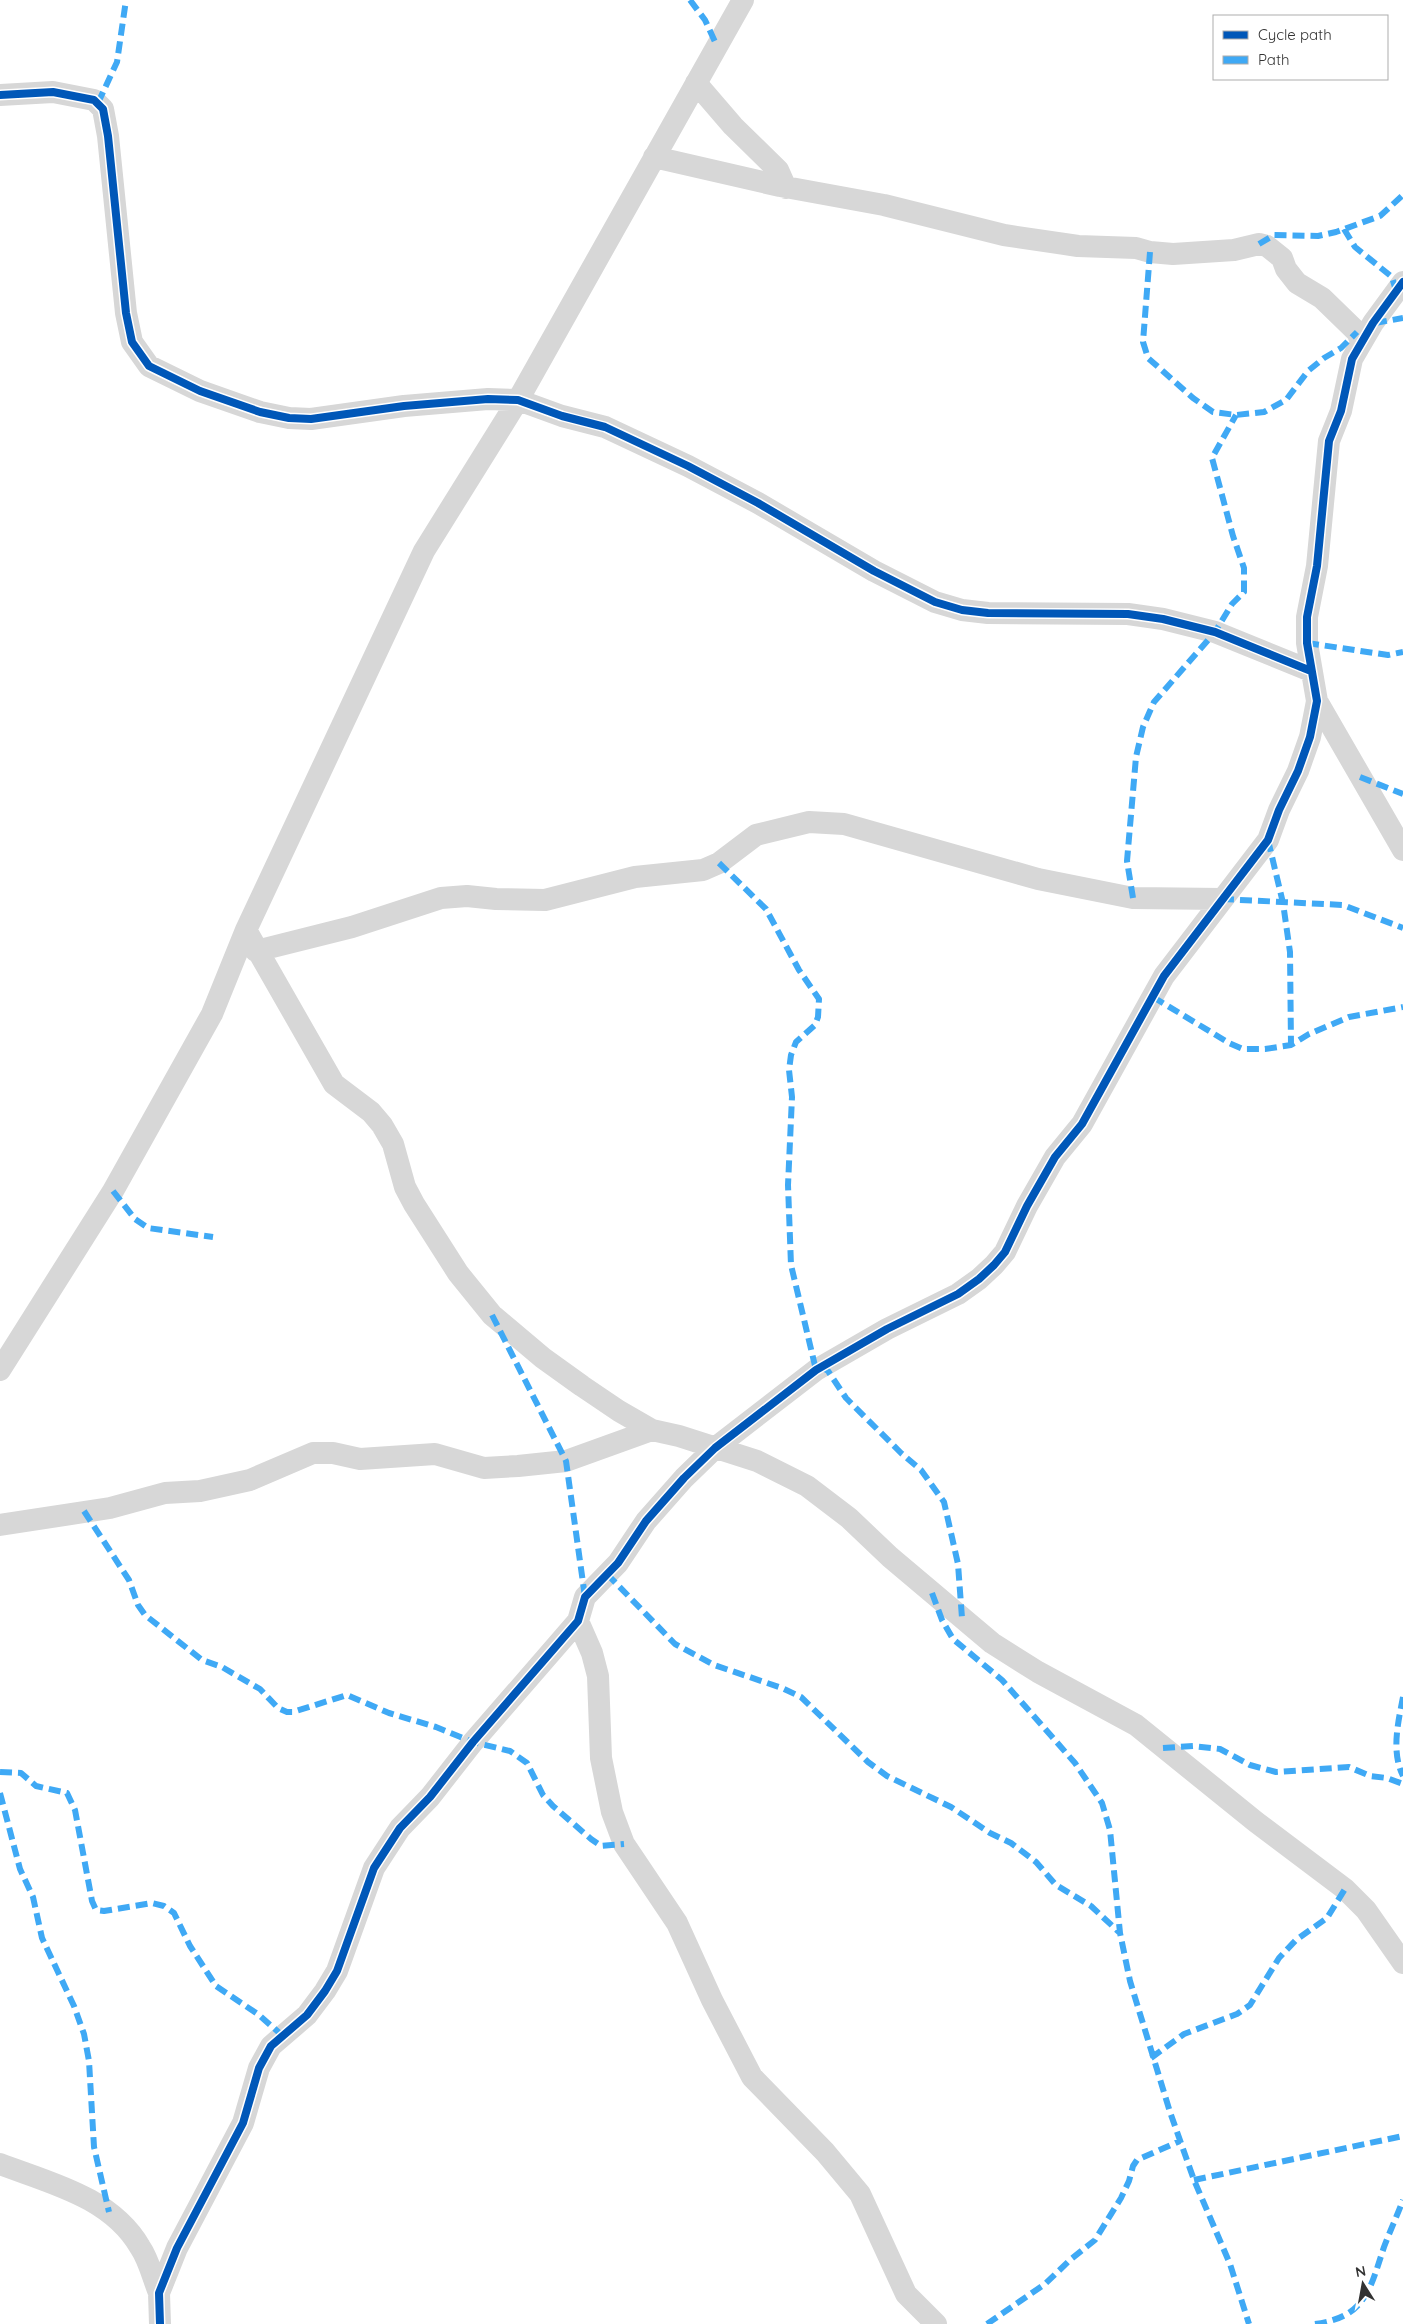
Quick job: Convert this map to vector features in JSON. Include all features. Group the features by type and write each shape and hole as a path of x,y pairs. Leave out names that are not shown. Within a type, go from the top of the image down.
{"street":[{"path":"0,1370 113,1191 212,1014 246,930 424,551 518,400 743,0"},
{"path":"696,83 733,126 778,170 786,188"},
{"path":"0,96 53,92 94,100 103,109 108,136 129,331 139,353 149,366 200,391 260,412 290,418 311,419 404,406 488,399 518,400 562,416 605,427 688,466 758,503 874,571 935,602 962,610 988,613 1118,614 1162,619 1216,632 1311,671"},
{"path":"654,157 786,188 884,205 1004,235 1078,246 1136,248 1150,252 1174,254 1234,250 1259,244 1267,246 1282,258 1286,269 1297,283 1322,298 1357,332 1361,341"},
{"path":"1403,282 1361,341 1352,359 1341,411 1329,441 1317,566 1307,617 1307,643 1317,701 1403,850"},
{"path":"159,2293 177,2248 243,2123 259,2068 265,2056 271,2046 307,2015 325,1991 349,1943 374,1868 400,1828 430,1797 472,1742 578,1621 585,1597 618,1563 652,1514 684,1478 715,1448 816,1370 887,1329 958,1294 979,1280 994,1266 1005,1252 1027,1206 1052,1163 1072,1138 1102,1090 1164,976 1268,840 1278,810 1298,771 1310,738 1317,701"},
{"path":"256,951 352,927 441,898 467,896 496,899 545,900 635,877 703,870 718,863 734,849 756,835 809,822 844,824 1038,878 1133,898 1222,899"},
{"path":"246,930 256,951 334,1084 372,1112 382,1125 393,1144 408,1194 458,1273 492,1314 543,1358 619,1411 652,1430 679,1436 757,1461 807,1486 849,1518 890,1557 992,1643 1038,1672 1136,1725 1256,1822 1345,1889 1366,1910 1403,1963"},
{"path":"0,1525 110,1508 165,1493 200,1491 250,1480 313,1453 333,1453 360,1459 435,1454 484,1468 518,1466 566,1461 652,1430"},
{"path":"578,1621 592,1653 598,1676 601,1758 612,1812 624,1844 677,1923 712,2000 752,2077 825,2152 860,2194 906,2294 936,2324"},
{"path":"0,2164 95,2201 125,2226 141,2248 159,2293 160,2324"}],"marked path":[{"path":"98,103 117,62 126,0"},
{"path":"690,0 705,20 717,46"},
{"path":"1259,244 1274,235 1318,236 1336,232 1380,216 1403,195"},
{"path":"1344,229 1355,247 1392,277 1396,291"},
{"path":"1150,252 1143,342 1148,358 1193,398 1213,412 1236,415 1264,412 1286,400 1308,371 1324,358 1341,348 1357,332"},
{"path":"1375,323 1403,318"},
{"path":"1133,898 1127,861 1136,757 1143,727 1154,702 1215,632 1232,604 1244,592 1244,568 1233,536 1212,458 1236,415"},
{"path":"1307,643 1388,655 1403,652"},
{"path":"1360,777 1403,794"},
{"path":"1268,840 1283,903 1290,952 1291,1045"},
{"path":"719,863 766,909 799,970 819,999 818,1017 815,1025 796,1042 791,1055 789,1070 792,1097 788,1185 791,1265 816,1370"},
{"path":"1222,899 1343,905 1403,928"},
{"path":"1153,997 1229,1043 1243,1049 1265,1049 1291,1045 1309,1034 1349,1017 1403,1007"},
{"path":"113,1191 135,1219 148,1228 213,1237"},
{"path":"492,1315 566,1461 585,1597"},
{"path":"821,1367 828,1371 846,1398 901,1453 921,1470 944,1502 958,1564 962,1618"},
{"path":"84,1511 129,1580 138,1605 145,1615 202,1660 222,1667 260,1689 278,1708 287,1712 293,1712 347,1695 389,1713 436,1727 473,1742 510,1751 527,1763 543,1795 553,1806 591,1839 601,1846 624,1844"},
{"path":"607,1574 675,1644 714,1665 782,1688 801,1697 868,1762 887,1776 951,1807 990,1833 1011,1843 1036,1862 1056,1885 1091,1906 1120,1933"},
{"path":"932,1593 942,1620 953,1639 1002,1680 1075,1763 1102,1803 1110,1830 1120,1933 1130,1981 1170,2112 1194,2180 1230,2264 1249,2324"},
{"path":"1403,1697 1396,1747 1399,1767 1403,1776"},
{"path":"1163,1748 1193,1746 1220,1749 1250,1765 1276,1772 1349,1767 1370,1776 1387,1778 1403,1784"},
{"path":"0,1772 21,1773 36,1786 67,1793 75,1810 92,1901 96,1910 104,1911 152,1903 164,1906 174,1913 190,1946 216,1986 259,2015 284,2037"},
{"path":"0,1793 20,1869 33,1897 42,1938 74,2006 84,2034 89,2061 94,2147 109,2212"},
{"path":"1151,2058 1184,2034 1237,2014 1250,2005 1279,1958 1296,1940 1327,1918 1345,1889"},
{"path":"1194,2180 1403,2136"},
{"path":"987,2324 1045,2284 1070,2260 1095,2240 1121,2198 1137,2160 1180,2141"},
{"path":"1315,2324 1345,2315 1356,2308 1363,2299 1374,2276 1403,2200"}],"cycle path":[{"path":"0,95 53,92 94,100 103,109 108,136 126,313 132,342 149,366 200,391 260,412 289,418 311,419 404,406 488,399 518,400 562,416 605,427 688,466 758,503 874,571 935,602 962,610 988,613 1128,614 1163,619 1215,632 1311,671"},
{"path":"160,2324 159,2293 177,2248 243,2123 259,2068 271,2046 307,2015 337,1971 374,1868 400,1828 430,1797 473,1742 578,1621 585,1597 618,1563 646,1521 684,1478 715,1448 816,1370 887,1329 958,1294 994,1265 1005,1252 1027,1206 1055,1157 1082,1124 1164,976 1268,840 1279,810 1298,771 1310,737 1317,701 1307,643 1307,617 1317,566 1329,441 1341,411 1352,359 1373,323 1403,282"}]}
